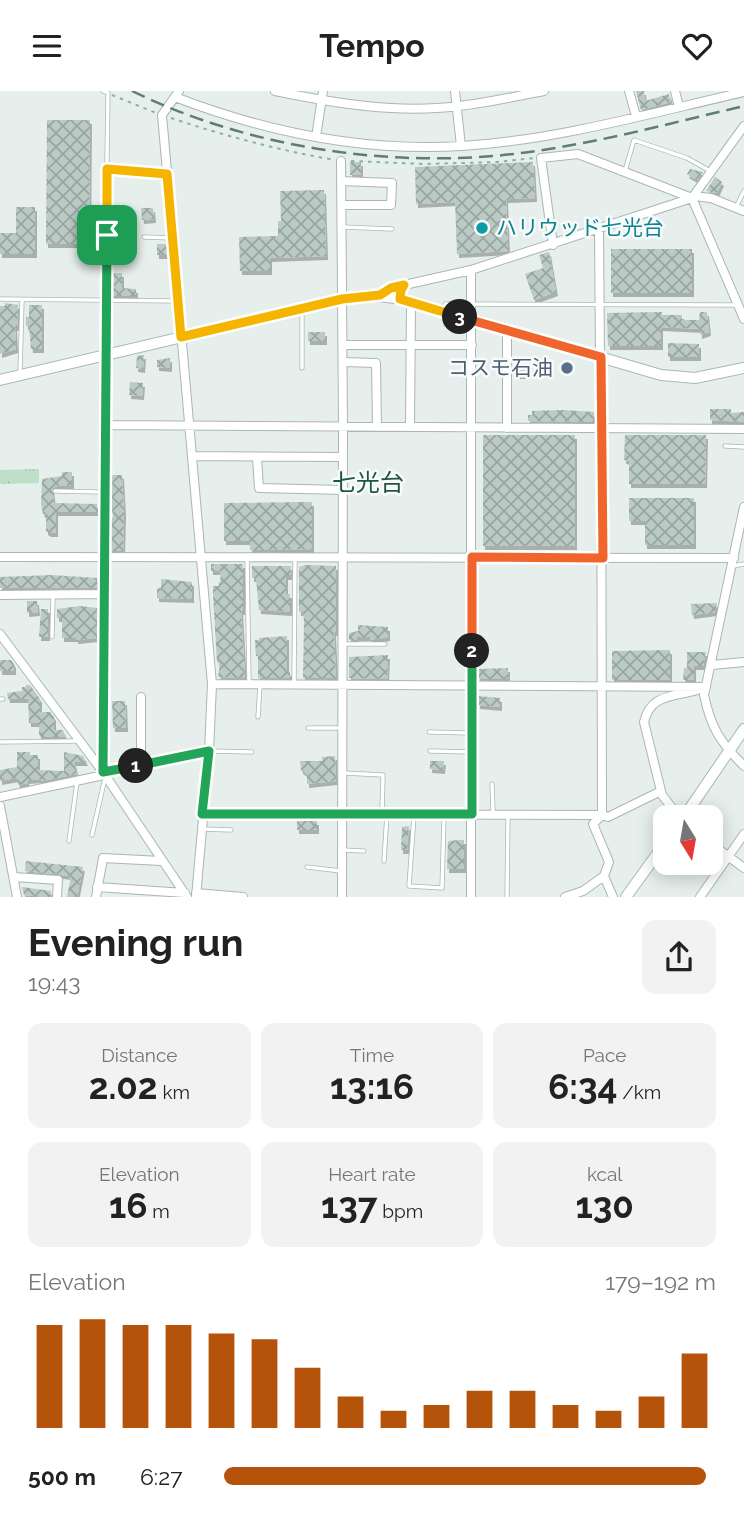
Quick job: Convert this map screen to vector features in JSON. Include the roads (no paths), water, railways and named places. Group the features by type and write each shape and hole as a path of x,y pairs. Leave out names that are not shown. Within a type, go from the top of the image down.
{"street":[{"path":"275,91 322,101 394,108 457,107 544,91"},
{"path":"316,137 323,91"},
{"path":"455,91 461,146"},
{"path":"629,91 636,116"},
{"path":"675,91 679,107"},
{"path":"243,897 196,895 212,684 163,115 177,94 243,121 316,137 387,145 461,146 546,136 744,92"},
{"path":"380,295 391,288 471,271 693,197 740,142 744,126"},
{"path":"553,245 541,158 578,154 693,197 711,198 740,209"},
{"path":"341,161 344,814 342,897"},
{"path":"341,181 392,183 391,205 342,205"},
{"path":"693,197 744,319"},
{"path":"565,897 583,891 604,877 609,862 593,824 602,815 603,428 599,230"},
{"path":"471,271 471,897"},
{"path":"404,285 401,290 405,300 410,344 410,427"},
{"path":"0,380 342,299 380,295 674,377 695,378 744,368"},
{"path":"507,331 508,428"},
{"path":"343,345 471,345"},
{"path":"104,355 104,774"},
{"path":"343,362 376,363 377,427"},
{"path":"104,425 744,429"},
{"path":"192,456 343,457"},
{"path":"257,458 258,488 343,490"},
{"path":"744,507 704,695 708,716 718,738 744,766"},
{"path":"0,557 472,557 733,562"},
{"path":"0,595 104,594"},
{"path":"0,633 104,774 186,895"},
{"path":"712,665 744,662"},
{"path":"212,684 706,687"},
{"path":"672,805 661,791 644,722 647,711 652,703 660,699 706,687"},
{"path":"141,697 141,765"},
{"path":"690,805 744,729"},
{"path":"0,797 209,751"},
{"path":"202,814 508,814 607,817 661,791"},
{"path":"0,806 17,897"},
{"path":"700,897 744,834"},
{"path":"723,853 744,868"},
{"path":"161,861 103,858 97,892 186,895"},
{"path":"0,862 10,859"},
{"path":"626,897 653,860"},
{"path":"14,877 58,880 57,897"},
{"path":"604,877 612,897"}],"lane":[{"path":"104,355 107,169 105,92"},
{"path":"625,171 634,140 687,158 713,172"},
{"path":"107,169 167,174"},
{"path":"740,209 744,191"},
{"path":"342,227 392,229"},
{"path":"144,237 172,238"},
{"path":"0,299 177,301"},
{"path":"20,375 22,300"},
{"path":"445,304 737,305"},
{"path":"302,309 302,368"},
{"path":"725,446 744,447"},
{"path":"55,491 104,492"},
{"path":"247,557 249,685"},
{"path":"295,557 295,685"},
{"path":"733,562 744,564"},
{"path":"52,637 53,594"},
{"path":"342,644 385,644"},
{"path":"258,717 260,685"},
{"path":"308,728 342,728"},
{"path":"429,733 472,733"},
{"path":"0,741 80,741"},
{"path":"209,751 252,752"},
{"path":"430,751 472,752"},
{"path":"343,773 383,775 384,861"},
{"path":"92,835 104,774"},
{"path":"69,841 78,780"},
{"path":"492,784 493,814"},
{"path":"414,814 409,886 442,888 444,814"},
{"path":"507,897 508,814"},
{"path":"201,828 231,830"},
{"path":"343,851 364,851"},
{"path":"307,867 343,871"}],"railway":[{"path":"132,91 227,128 278,141 330,151 434,158 485,157 562,147 744,106"}],"place":[{"name":"ハリウッド七光台","path":"482,228"},
{"name":"コスモ石油","path":"567,368"}],"district":[{"name":"七光台","path":"368,483"}]}
